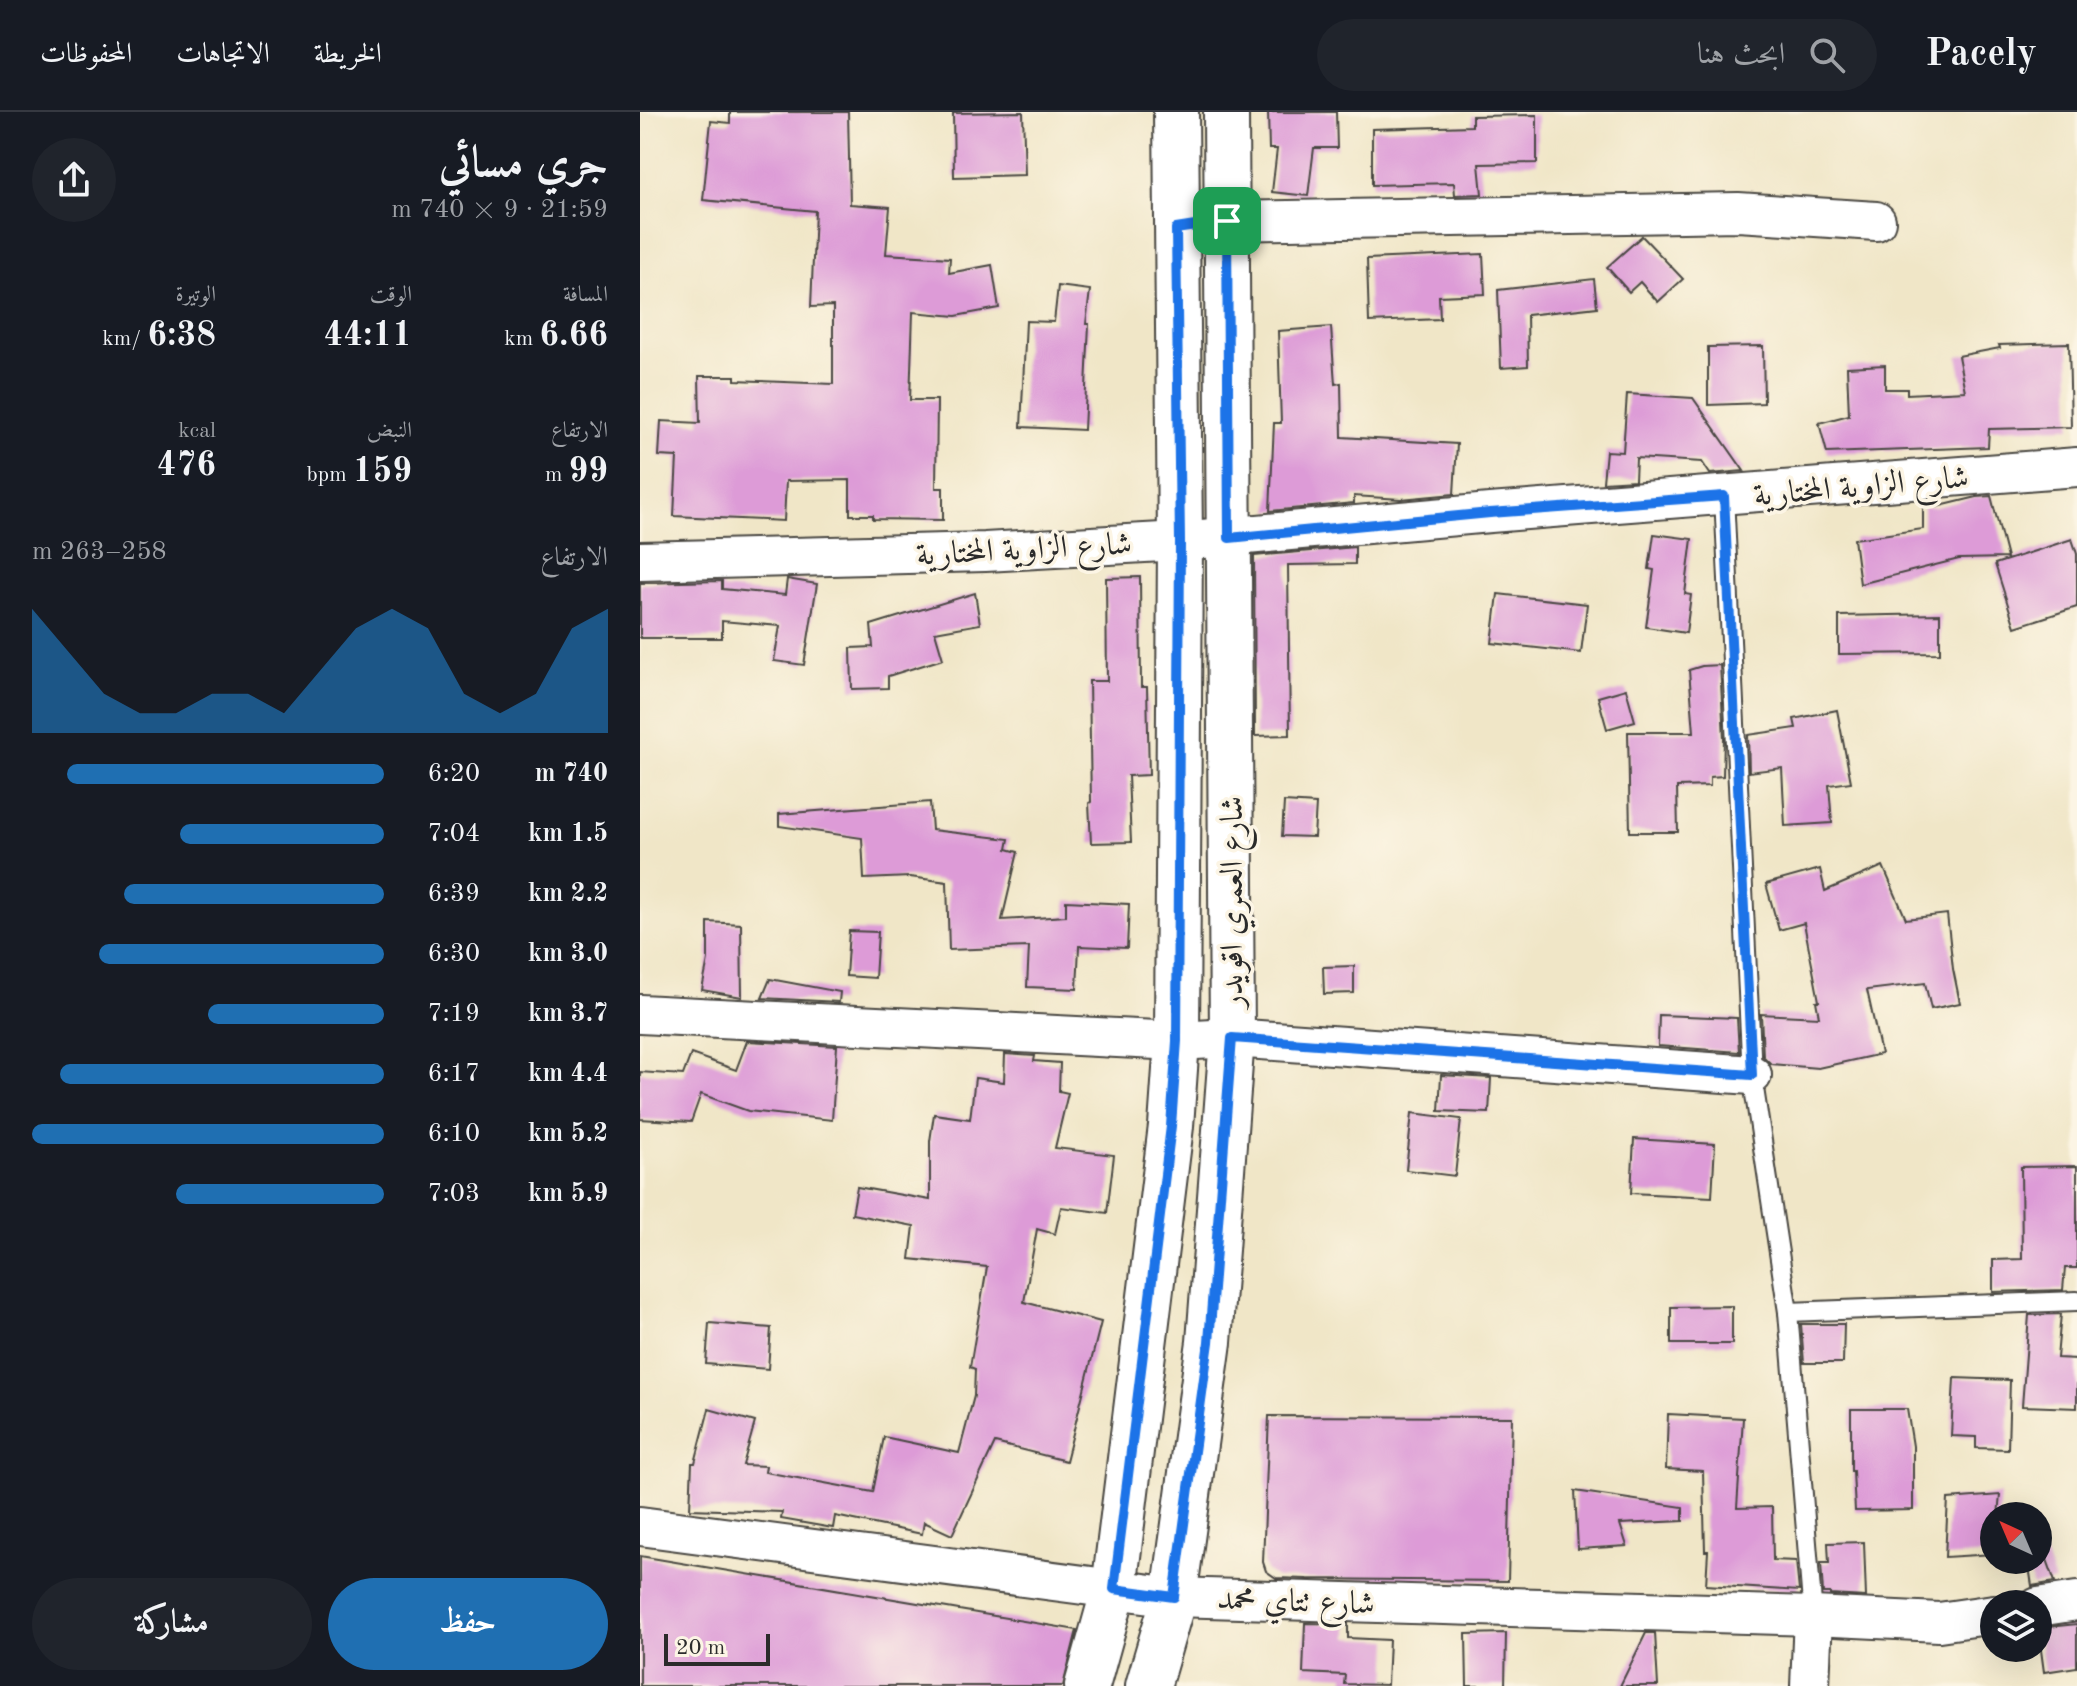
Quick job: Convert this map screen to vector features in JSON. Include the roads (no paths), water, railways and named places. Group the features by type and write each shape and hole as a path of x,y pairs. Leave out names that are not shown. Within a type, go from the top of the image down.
{"street":[{"name":"شارع العمري اقويدر","path":"1087,1686 1114,1589 1171,1126 1177,1041 1180,541 1176,112"},
{"name":"شارع العمري اقويدر","path":"1148,1686 1174,1597 1209,1342 1232,1038 1226,112"},
{"path":"1176,229 1227,221 1738,212 1876,221"},
{"name":"شارع الزاوية المختارية","path":"640,561 985,552 1229,538 1490,513 2077,467"},
{"path":"640,1014 1177,1041 1232,1038 1752,1075"},
{"name":"شارع تتاي محمد","path":"640,1526 1174,1597 1939,1622 1980,1616"},
{"path":"2052,1605 2077,1601"},
{"path":"1810,1686 1813,1616"}],"lane":[{"path":"1724,496 1752,1075 1788,1312 1813,1616"},
{"path":"1788,1312 2077,1301"}]}
